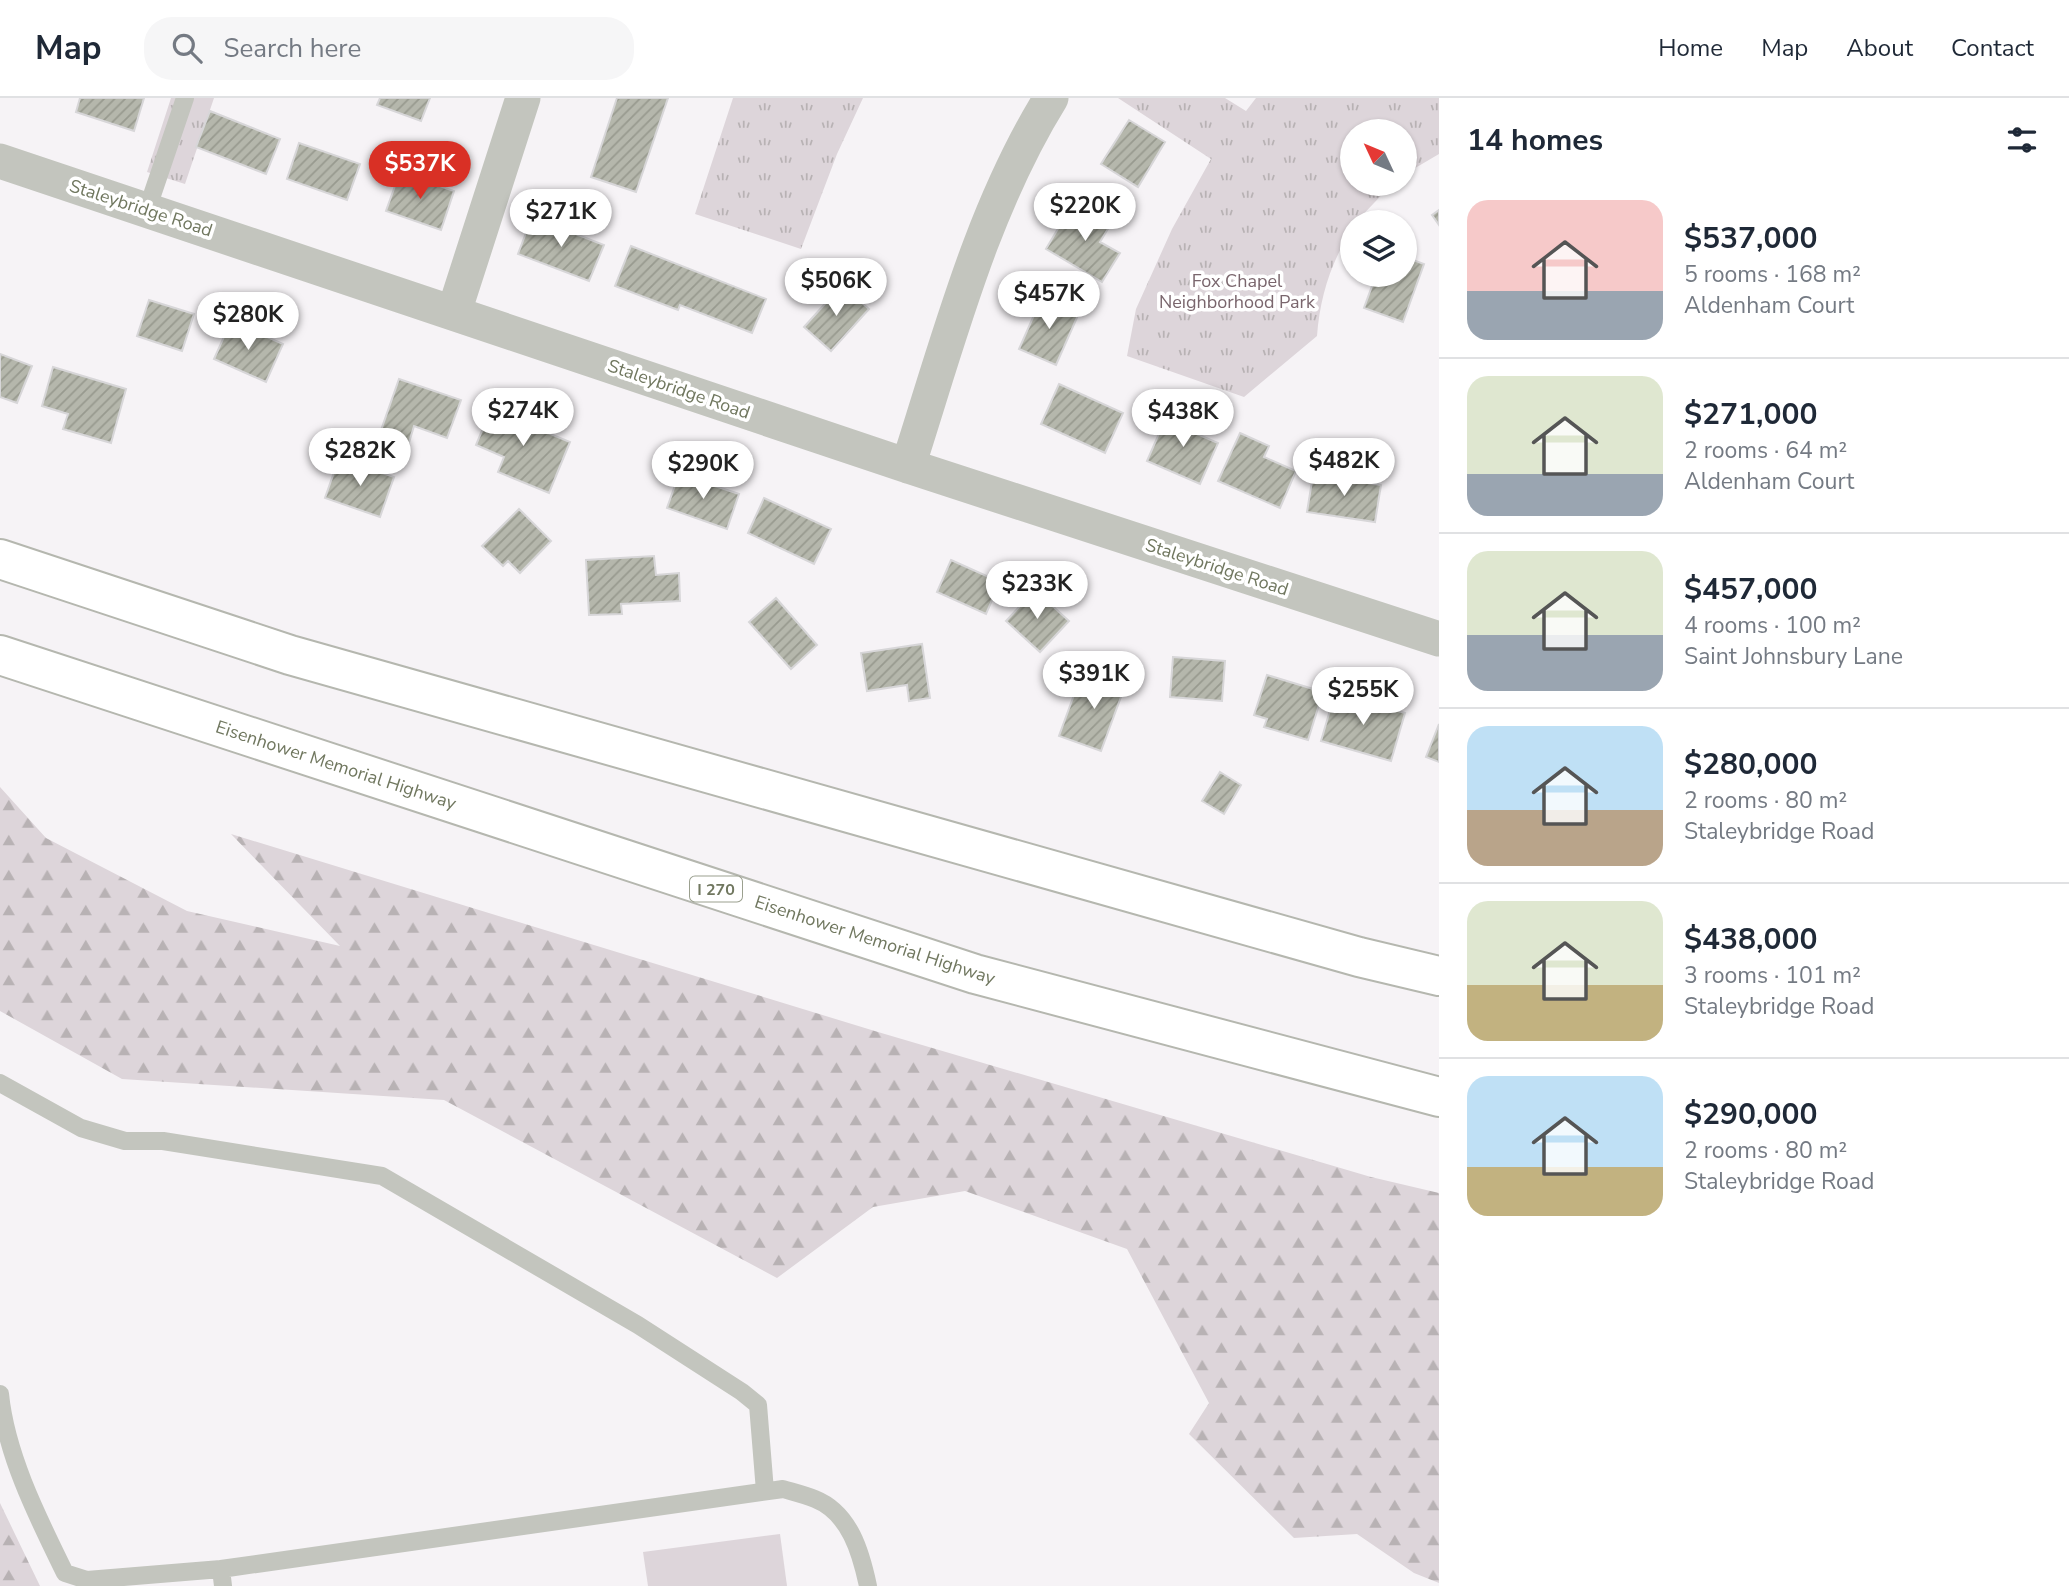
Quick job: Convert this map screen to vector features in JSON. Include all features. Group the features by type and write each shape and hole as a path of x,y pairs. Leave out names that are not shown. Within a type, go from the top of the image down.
{"highway":[{"path":"0,559 290,654 1346,953 1439,976"},
{"name":"Eisenhower Memorial Highway","path":"0,654 975,974 1439,1097"}],"street":[{"path":"454,312 523,98"},
{"path":"908,466 970,272 1028,136 1051,98"},
{"name":"Staleybridge Road","path":"0,161 908,466 1438,636"}],"lane":[{"path":"147,210 185,98"},
{"path":"0,1083 81,1128 125,1141 163,1141 383,1176 638,1325 758,1405 765,1492"},
{"path":"0,1394 2,1416 40,1523 65,1573 86,1580 222,1578 783,1489 817,1500 843,1519 862,1554 868,1586"}],"green space":[{"path":"171,98 214,98 185,184 147,172"},
{"path":"733,98 863,98 837,154 801,249 695,214"},
{"name":"Fox Chapel Neighborhood Park","path":"1118,98 1225,98 1246,111 1256,98 1439,98 1439,154 1418,166 1418,119 1340,119 1340,196 1381,196 1367,210 1340,210 1340,251 1328,280 1317,336 1244,397 1127,356 1136,309 1172,229 1211,159"},
{"path":"0,787 46,838 187,911 340,946 231,834 878,1032 1371,1177 1439,1193 1439,1583 1414,1573 1357,1534 1294,1538 1189,1434 1209,1403 1127,1249 965,1191 873,1207 777,1278 444,1100 122,1079 0,1011"},
{"path":"0,1503 40,1586 0,1586"},
{"path":"780,1534 787,1586 648,1586 643,1552"}],"building":[{"path":"80,98 144,98 134,131 76,112"},
{"path":"380,98 430,98 421,121 377,105"},
{"path":"617,98 668,98 636,192 591,177"},
{"path":"210,111 280,139 266,174 196,147"},
{"path":"1129,120 1165,142 1138,187 1101,164"},
{"path":"299,143 360,164 347,200 287,179"},
{"path":"400,172 454,191 441,230 386,211"},
{"path":"1078,202 1112,222 1100,242 1120,253 1102,282 1046,249"},
{"path":"1439,210 1439,225 1432,215"},
{"path":"532,217 604,245 589,281 518,254"},
{"path":"631,246 766,299 752,333 680,305 678,310 615,286"},
{"path":"1417,261 1424,264 1417,283"},
{"path":"842,285 869,309 831,351 804,327"},
{"path":"1372,287 1416,287 1403,322 1364,308"},
{"path":"1042,297 1079,313 1056,365 1019,349"},
{"path":"149,300 194,314 182,351 137,336"},
{"path":"231,321 283,344 266,382 214,359"},
{"path":"0,354 32,366 17,403 0,397"},
{"path":"53,367 126,389 111,443 63,429 68,414 42,406"},
{"path":"399,379 461,400 447,438 414,426 408,446 379,436"},
{"path":"1059,384 1123,413 1105,453 1041,424"},
{"path":"493,404 545,426 543,431 570,442 549,493 498,472 504,457 476,445"},
{"path":"1178,409 1197,417 1190,431 1218,443 1200,484 1147,461 1164,422 1171,425"},
{"path":"1240,433 1269,446 1264,457 1296,471 1280,508 1218,481"},
{"path":"339,458 394,477 380,517 325,498"},
{"path":"679,474 739,494 727,529 667,508"},
{"path":"1313,475 1381,485 1375,522 1307,512"},
{"path":"764,498 831,529 814,564 748,533"},
{"path":"519,509 551,541 520,573 508,561 503,566 482,546"},
{"path":"654,556 656,575 679,573 680,601 621,604 622,614 589,615 586,560"},
{"path":"951,560 1000,582 986,614 937,592"},
{"path":"1035,590 1069,621 1040,652 1006,621"},
{"path":"776,598 817,645 791,669 749,622"},
{"path":"922,644 930,698 909,701 907,685 867,691 861,653"},
{"path":"1173,657 1225,661 1222,701 1170,697"},
{"path":"1109,668 1129,675 1101,751 1059,736 1078,684 1100,692"},
{"path":"1267,675 1323,692 1308,740 1264,727 1267,719 1254,715"},
{"path":"1335,693 1405,713 1391,761 1321,741"},
{"path":"1439,724 1439,762 1426,757"},
{"path":"1220,772 1241,785 1224,814 1202,801"}]}
